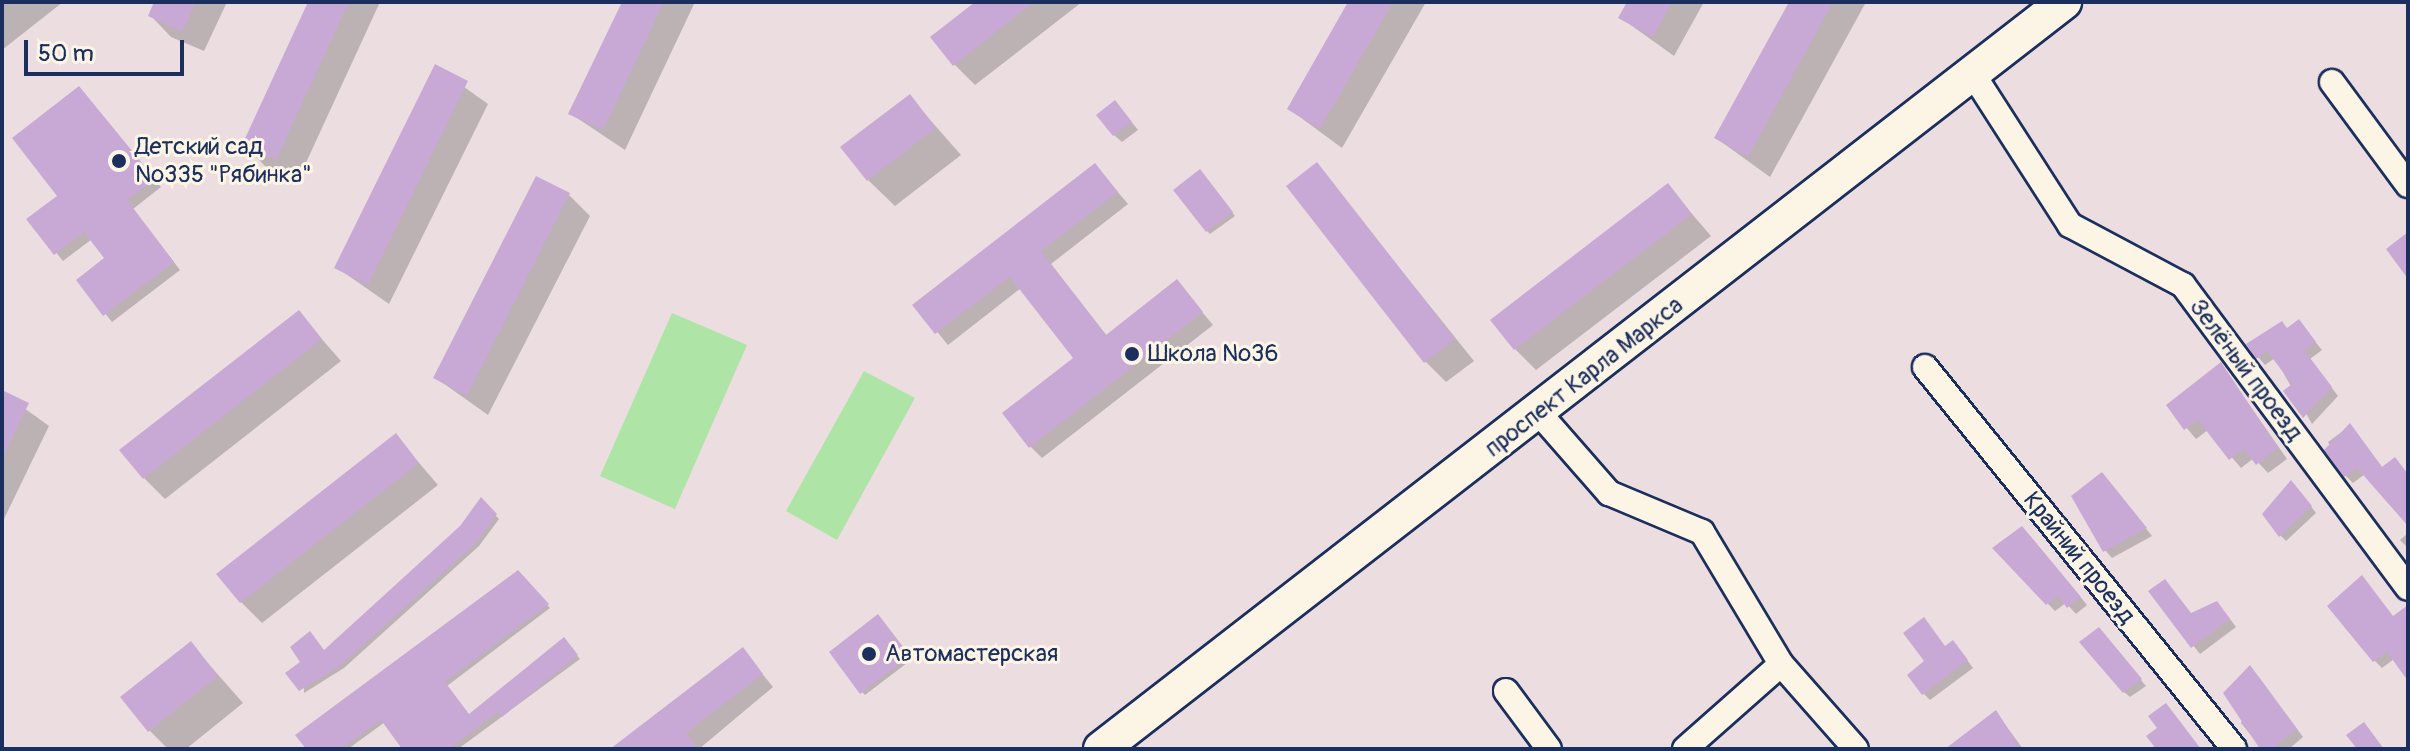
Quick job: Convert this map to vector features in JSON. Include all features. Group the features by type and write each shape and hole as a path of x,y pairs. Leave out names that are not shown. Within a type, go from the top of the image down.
{"street":[{"name":"проспект Карла Маркса","path":"1101,749 1538,412 1971,71 2064,2"},
{"name":"Зелёный проезд","path":"1971,71 2070,225 2183,285 2408,588"},
{"path":"2332,82 2408,185"},
{"name":"Крайний проезд","path":"1925,367 2234,749"},
{"path":"1538,412 1609,493 1702,532 1781,664 1856,749"},
{"path":"1685,749 1781,664"},
{"path":"1506,691 1549,749"}],"green space":[{"path":"672,313 747,345 675,509 600,476"},
{"path":"864,371 915,398 837,540 786,511"}],"building":[{"path":"154,2 196,2 182,32 148,16"},
{"path":"308,2 349,2 276,160 242,145"},
{"path":"622,2 664,2 603,130 568,114"},
{"path":"975,2 1034,2 953,66 930,37"},
{"path":"1348,2 1393,2 1320,129 1287,109"},
{"path":"1627,2 1672,2 1653,37 1618,18"},
{"path":"1789,2 1833,2 1748,157 1714,138"},
{"path":"435,64 468,81 368,285 334,268"},
{"path":"79,86 155,179 127,200 174,262 103,316 76,280 104,258 84,232 54,255 26,219 57,196 12,138"},
{"path":"910,94 936,128 867,181 840,147"},
{"path":"1115,100 1132,122 1113,136 1096,115"},
{"path":"1317,162 1455,339 1424,363 1286,186"},
{"path":"1095,163 1118,192 1041,251 1106,335 1177,279 1203,312 1029,448 1002,413 1073,358 1010,277 935,334 912,305"},
{"path":"1200,169 1233,212 1206,232 1173,190"},
{"path":"536,176 570,193 467,396 433,378"},
{"path":"1668,183 1692,214 1514,350 1490,320"},
{"path":"2408,232 2408,279 2386,249"},
{"path":"299,310 322,339 143,479 119,450"},
{"path":"2299,319 2316,342 2304,350 2332,387 2303,418 2283,391 2292,384 2267,351 2256,359 2246,344 2282,321 2287,328"},
{"path":"2221,362 2278,448 2256,465 2244,449 2229,460 2198,420 2184,430 2166,405"},
{"path":"2,390 29,403 2,459"},
{"path":"2350,423 2382,467 2395,457 2408,474 2408,526 2357,468 2344,477 2324,450"},
{"path":"396,433 419,463 240,603 216,574"},
{"path":"2102,472 2147,528 2103,552 2071,496"},
{"path":"2291,480 2312,506 2279,537 2262,514"},
{"path":"481,497 497,514 476,543 341,665 299,691 285,673 300,662 290,647 310,631 324,650 460,526"},
{"path":"2022,526 2081,597 2067,608 2058,596 2046,605 1992,548"},
{"path":"518,570 549,604 445,682 469,714 564,637 578,655 502,717 498,712 449,749 402,749 381,720 341,749 306,749 295,735"},
{"path":"2362,575 2393,616 2408,605 2408,681 2387,652 2373,662 2327,606"},
{"path":"2165,579 2191,613 2217,601 2230,619 2191,648 2148,591"},
{"name":"Автомастерская","path":"878,614 910,656 860,694 829,652"},
{"path":"1924,617 1945,646 1953,640 1968,660 1922,695 1907,675 1924,661 1903,633"},
{"path":"2099,627 2142,679 2123,693 2079,642"},
{"path":"191,641 218,676 148,732 120,697"},
{"path":"743,647 763,674 686,733 698,749 610,749"},
{"path":"2250,665 2297,729 2272,749 2260,749 2223,693"},
{"path":"2166,703 2201,749 2156,749 2146,736 2157,728 2148,716"},
{"path":"1996,710 2021,749 1945,749"},
{"path":"2364,722 2384,749 2357,749 2346,735"}],"place":[{"name":"Детский сад №335 \"Рябинка\"","path":"119,161"},
{"name":"Школа №36","path":"1132,354"},
{"name":"Автомастерская","path":"869,654"}]}
